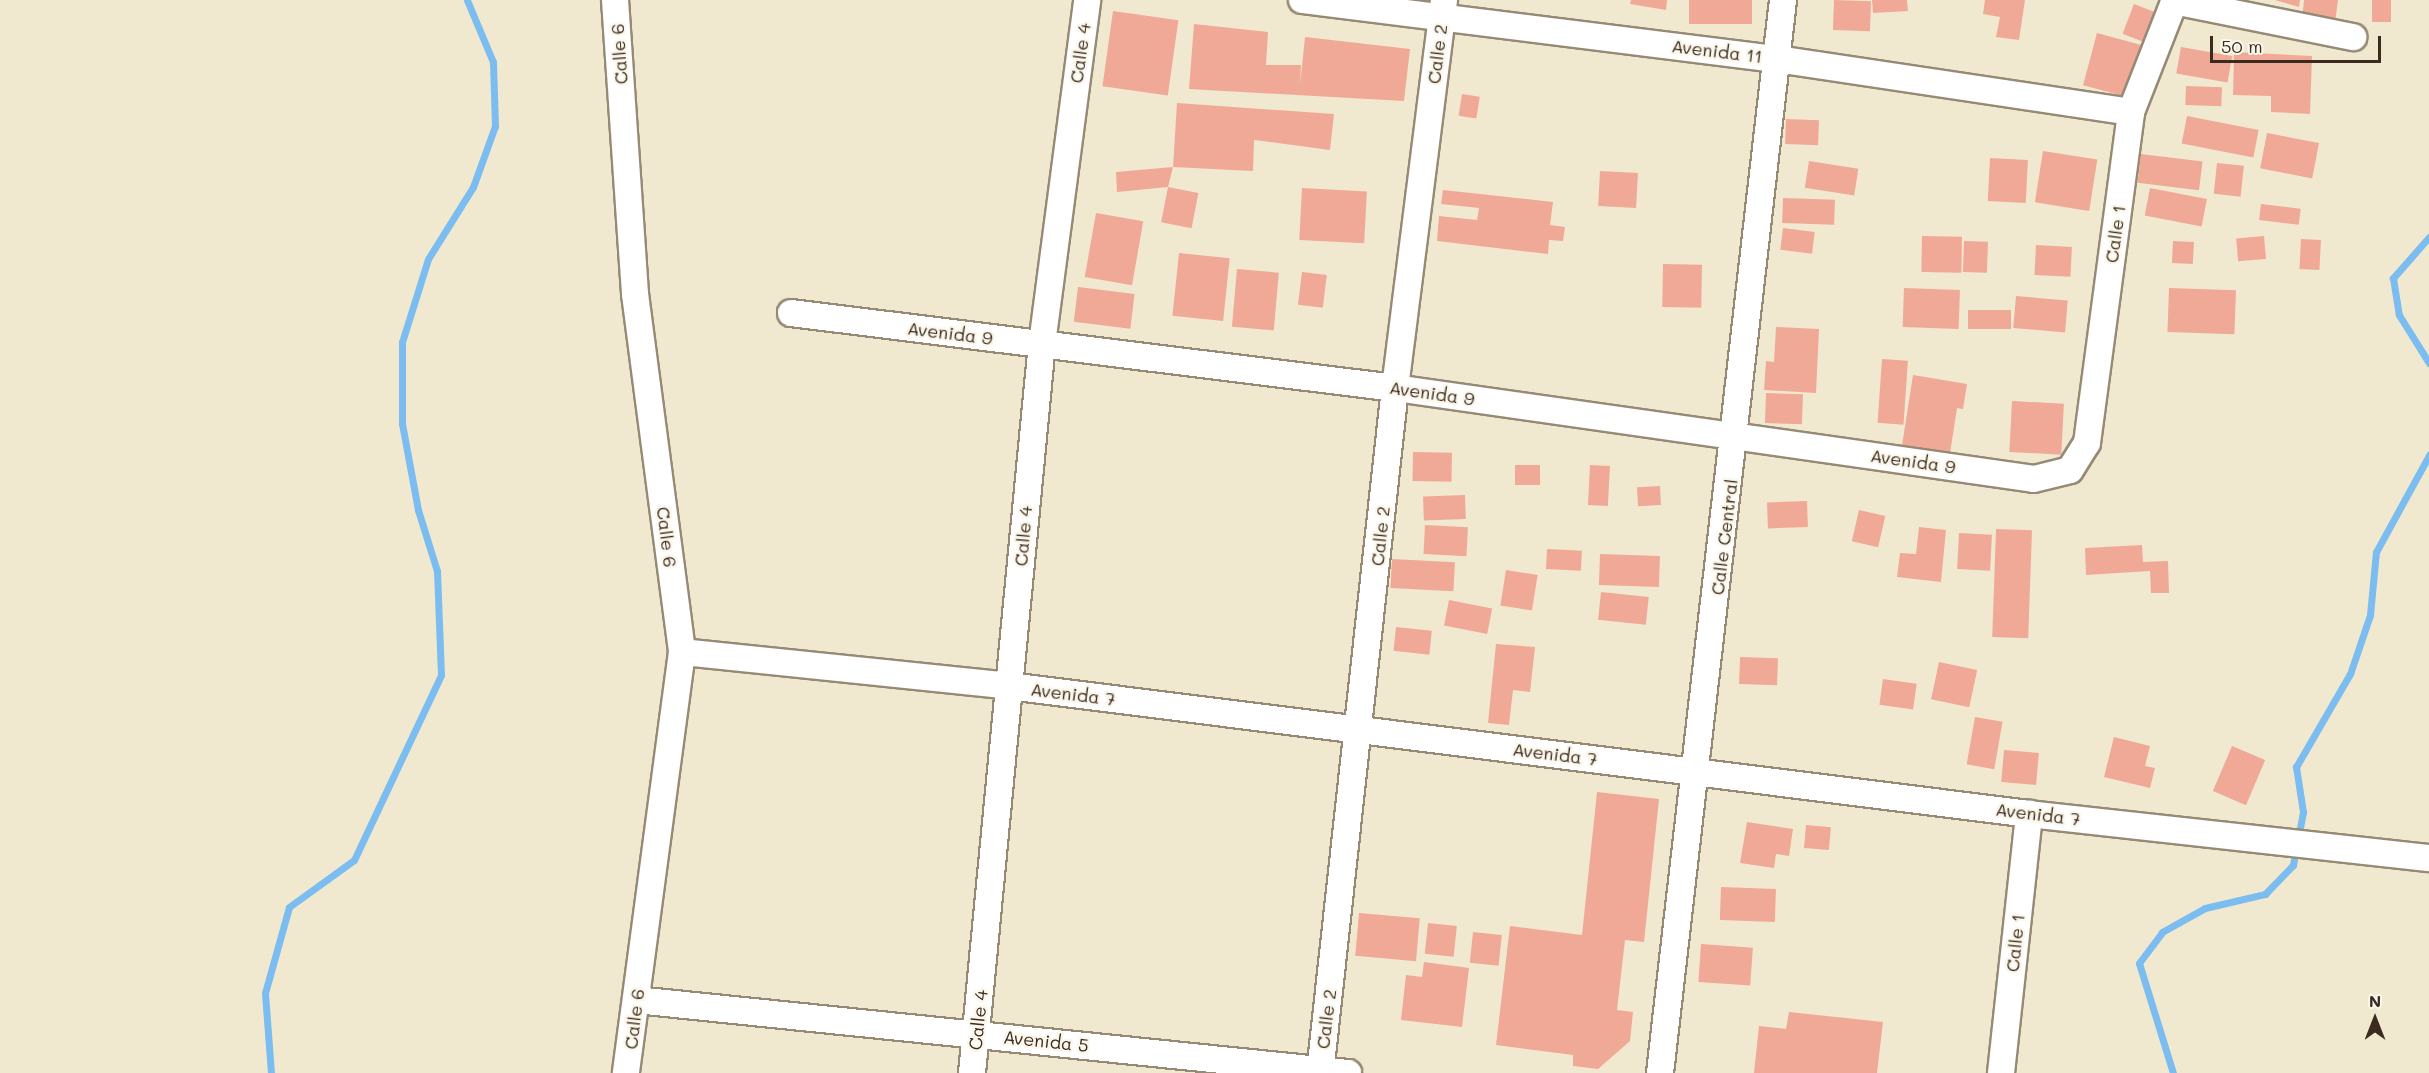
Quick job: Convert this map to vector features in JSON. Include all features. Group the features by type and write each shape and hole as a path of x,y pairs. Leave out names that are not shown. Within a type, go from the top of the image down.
{"street":[{"name":"Calle 6","path":"615,0 635,294 682,652 627,1073"},
{"name":"Calle 4","path":"972,1073 1042,344 1088,0"},
{"name":"Avenida 11","path":"1302,0 1443,9 2131,112"},
{"name":"Calle Central","path":"1660,1073 1694,771 1736,435 1783,0"},
{"path":"2175,0 2353,37"},
{"name":"Calle 1","path":"2070,470 2087,443 2131,112 2175,0"},
{"name":"Calle 2","path":"1320,1071 1360,729 1395,388 1443,9"},
{"name":"Avenida 9","path":"791,313 1395,388 2034,479 2070,470"},
{"name":"Avenida 7","path":"682,652 1009,686 2029,814 2429,858"},
{"name":"Calle 1","path":"2001,1073 2029,814"},
{"name":"Avenida 5","path":"636,1000 1348,1073"}],"building":[{"path":"1631,0 1667,0 1666,10 1630,4"},
{"path":"1689,0 1752,0 1752,24 1689,24"},
{"path":"1834,0 1871,1 1870,31 1833,30"},
{"path":"1872,0 1907,0 1908,11 1873,13"},
{"path":"1985,0 2025,0 2019,40 1996,37 2000,17 1983,14"},
{"path":"2275,0 2300,0 2299,7"},
{"path":"2304,0 2338,0 2335,23 2302,20"},
{"path":"2372,0 2391,0 2391,22 2372,22"},
{"path":"2134,4 2157,13 2146,43 2123,34"},
{"path":"1113,11 1178,20 1168,95 1102,86"},
{"path":"1194,24 1268,32 1266,65 1301,65 1300,85 1305,37 1410,49 1404,101 1189,89"},
{"path":"2097,33 2141,45 2127,97 2083,85"},
{"path":"2181,47 2232,56 2228,83 2176,74"},
{"path":"2234,52 2312,56 2310,114 2271,112 2271,96 2233,95"},
{"path":"2186,86 2222,87 2221,106 2185,105"},
{"path":"1462,94 1480,97 1476,119 1459,116"},
{"path":"1177,103 1334,114 1330,150 1254,140 1253,171 1173,167"},
{"path":"2187,116 2259,130 2253,157 2182,143"},
{"path":"1786,119 1819,120 1818,145 1785,144"},
{"path":"2267,133 2319,143 2312,178 2260,168"},
{"path":"2043,151 2097,160 2089,211 2035,202"},
{"path":"2141,154 2203,162 2199,190 2137,183"},
{"path":"1990,158 2028,160 2026,203 1988,201"},
{"path":"1809,161 1858,169 1854,195 1805,188"},
{"path":"2217,163 2244,166 2241,197 2214,194"},
{"path":"1173,167 1168,187 1117,192 1116,172"},
{"path":"1600,171 1638,173 1636,208 1598,206"},
{"path":"1168,187 1198,193 1192,228 1161,222"},
{"path":"1302,188 1367,191 1364,243 1299,240"},
{"path":"2150,188 2207,199 2202,227 2145,215"},
{"path":"1443,190 1553,202 1550,225 1565,227 1563,241 1549,240 1548,254 1437,241 1439,216 1477,220 1479,208 1441,204"},
{"path":"1783,198 1835,200 1834,225 1782,223"},
{"path":"2261,204 2301,209 2299,225 2259,220"},
{"path":"1096,213 1143,221 1132,285 1085,277"},
{"path":"1783,228 1815,232 1812,254 1780,250"},
{"path":"1922,236 1962,237 1961,273 1921,272"},
{"path":"2264,236 2266,259 2238,261 2236,238"},
{"path":"2301,239 2321,240 2319,270 2299,269"},
{"path":"1964,241 1988,242 1987,273 1963,272"},
{"path":"2173,241 2194,242 2193,264 2172,263"},
{"path":"2036,245 2072,247 2070,277 2034,275"},
{"path":"1179,253 1230,258 1223,321 1172,316"},
{"path":"1663,264 1702,265 1701,308 1662,307"},
{"path":"1237,269 1279,273 1274,330 1232,327"},
{"path":"1302,272 1327,275 1323,308 1298,305"},
{"path":"1078,287 1135,294 1130,329 1074,322"},
{"path":"1904,288 1960,290 1959,329 1903,327"},
{"path":"2169,288 2236,290 2234,334 2167,332"},
{"path":"2016,296 2068,301 2065,332 2013,328"},
{"path":"1968,310 2011,310 2011,329 1968,329"},
{"path":"1776,327 1819,329 1816,393 1764,390 1766,361 1774,362"},
{"path":"1882,359 1908,361 1903,425 1878,423"},
{"path":"1913,375 1967,384 1963,409 1957,408 1949,460 1901,452"},
{"path":"1766,393 1803,394 1802,424 1765,423"},
{"path":"2012,401 2064,404 2061,455 2009,452"},
{"path":"1413,452 1452,453 1451,482 1412,481"},
{"path":"1515,465 1540,465 1540,485 1515,485"},
{"path":"1590,465 1610,466 1608,506 1588,505"},
{"path":"1660,486 1661,505 1638,506 1637,487"},
{"path":"1465,495 1466,519 1424,520 1423,496"},
{"path":"1807,501 1808,527 1768,528 1767,502"},
{"path":"1859,510 1885,516 1878,547 1852,541"},
{"path":"1425,525 1468,527 1466,556 1423,554"},
{"path":"1919,527 1946,530 1941,582 1897,577 1900,553 1916,554"},
{"path":"1996,529 2032,530 2028,638 1992,637"},
{"path":"1959,533 1992,535 1990,571 1957,569"},
{"path":"2142,545 2143,562 2168,561 2169,593 2151,593 2150,571 2086,575 2085,548"},
{"path":"1547,549 1582,551 1581,571 1546,569"},
{"path":"1600,554 1660,556 1659,587 1599,585"},
{"path":"1392,559 1455,562 1453,591 1390,588"},
{"path":"1506,570 1538,575 1532,611 1500,606"},
{"path":"1601,592 1649,597 1646,625 1598,620"},
{"path":"1449,600 1492,608 1487,634 1444,626"},
{"path":"1396,627 1432,631 1429,655 1393,651"},
{"path":"1496,644 1535,647 1530,692 1513,690 1509,725 1488,723"},
{"path":"1740,657 1778,658 1777,685 1739,684"},
{"path":"1939,662 1977,670 1969,707 1931,699"},
{"path":"1883,679 1917,684 1913,709 1879,705"},
{"path":"1975,717 2003,722 1994,769 1967,764"},
{"path":"2114,737 2150,746 2145,766 2155,768 2150,788 2104,777"},
{"path":"2232,746 2265,760 2246,805 2213,791"},
{"path":"2004,750 2039,753 2036,785 2001,782"},
{"path":"1597,792 1659,799 1644,942 1625,940 1617,1010 1633,1012 1630,1041 1598,1069 1573,1066 1573,1055 1496,1045 1510,926 1582,935"},
{"path":"1747,822 1793,829 1789,856 1776,854 1774,868 1740,863"},
{"path":"1806,825 1831,827 1829,850 1804,848"},
{"path":"1721,887 1776,889 1775,922 1720,920"},
{"path":"1359,913 1420,918 1416,961 1355,956"},
{"path":"1428,923 1457,926 1454,957 1425,954"},
{"path":"1473,932 1502,935 1499,966 1470,963"},
{"path":"1701,944 1753,948 1750,986 1698,982"},
{"path":"1424,962 1469,968 1462,1027 1401,1020 1406,975 1422,977"},
{"path":"1789,1012 1883,1022 1877,1073 1754,1073 1759,1026 1786,1029"}],"waterway":[{"path":"271,1073 265,993 289,907 354,860 441,675 437,571 418,510 402,424 402,342 428,259 473,187 495,126 493,62 467,0"},
{"path":"2429,237 2393,278 2399,315 2429,363"},
{"path":"2173,1073 2139,963 2162,932 2205,908 2265,894 2293,865 2303,812 2296,767 2350,674 2370,615 2376,552 2429,455"}]}
